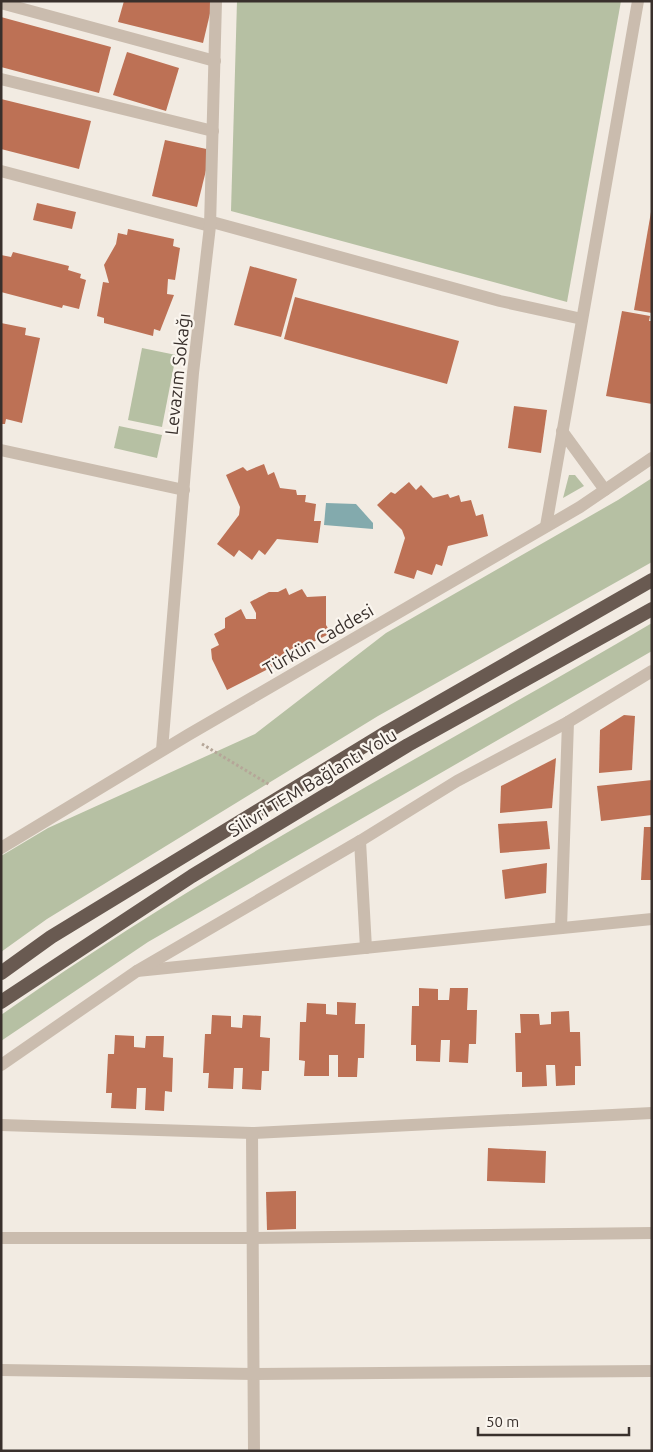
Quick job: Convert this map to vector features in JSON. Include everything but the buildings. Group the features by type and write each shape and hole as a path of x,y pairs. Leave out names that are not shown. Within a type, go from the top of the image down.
{"highway":[{"name":"Silivri TEM Bağlantı Yolu","path":"1,973 51,937 386,732 652,580"},
{"name":"Silivri TEM Bağlantı Yolu","path":"1,1002 192,876 408,745 652,609"}],"street":[{"name":"Levazım Sokağı","path":"162,750 193,373 211,224 216,1"},
{"path":"546,526 638,1"},
{"path":"1,3 215,61"},
{"path":"1,79 213,131"},
{"path":"1,171 211,224 500,301 582,319"},
{"path":"562,431 605,490"},
{"path":"1,450 184,490"},
{"name":"Türkün Caddesi","path":"1,848 162,750 546,526 605,490 652,458"},
{"path":"1,1065 137,971 360,842 457,781 568,722 652,671"},
{"path":"561,928 568,722"},
{"path":"360,842 366,948"},
{"path":"137,971 652,919"},
{"path":"1,1125 252,1133 652,1113"},
{"path":"252,1133 254,1451"},
{"path":"1,1238 253,1238 652,1233"},
{"path":"1,1370 254,1374 652,1372"}],"path":[{"path":"188,735 285,794"}],"green space":[{"path":"237,1 621,1 567,302 231,211"},
{"path":"142,348 176,355 162,427 128,420"},
{"path":"119,426 162,435 157,458 114,448"},
{"path":"569,475 575,475 584,486 563,498"},
{"path":"652,478 652,562 378,716 47,919 1,952 1,856 48,828 255,734 386,633 618,500"},
{"path":"652,623 652,651 148,942 1,1041 1,1015 79,961 159,910 322,812"}],"water":[{"path":"326,503 356,504 373,523 373,529 324,525"}]}
